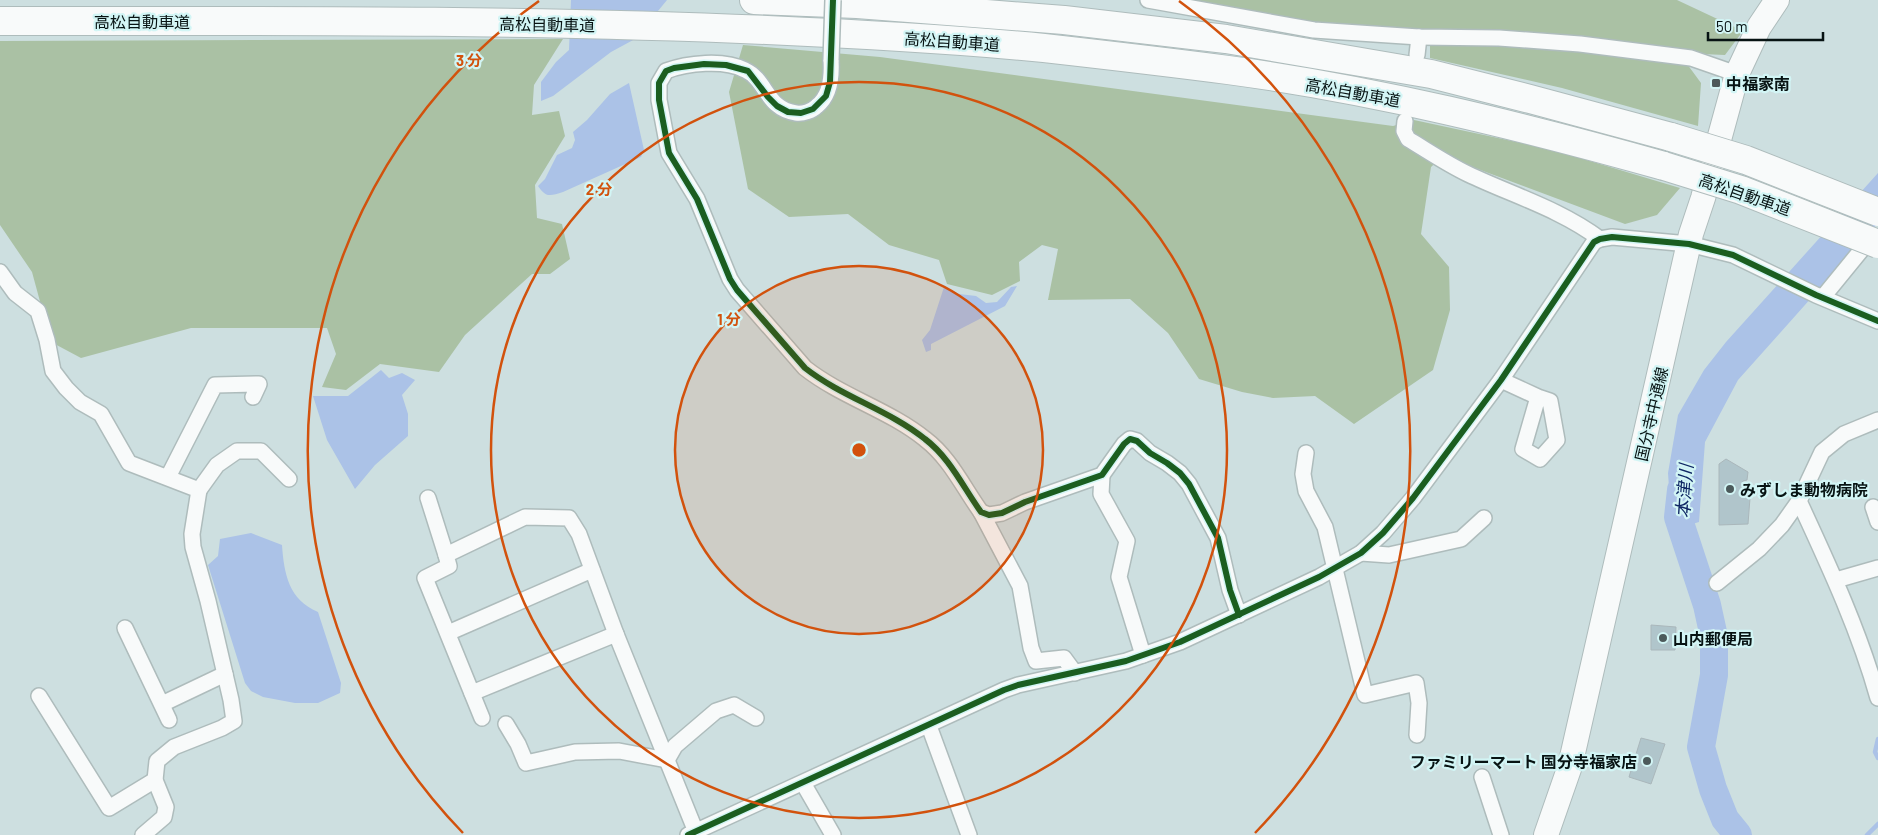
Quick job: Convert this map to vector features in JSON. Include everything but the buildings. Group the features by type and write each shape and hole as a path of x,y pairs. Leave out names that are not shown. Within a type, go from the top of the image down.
{"highway":[{"name":"高松自動車道","path":"754,0 857,4 1064,20 1226,39 1431,74 1671,137 1746,160 1878,212"},
{"name":"高松自動車道","path":"0,21 558,24 862,34 1042,48 1232,71 1426,105 1558,136 1664,166 1741,190 1878,244"}],"main road":[{"name":"国分寺中通線","path":"1546,835 1570,766 1689,244 1737,74 1759,28 1777,0"}],"street":[{"path":"833,0 830,82 826,96 813,109 801,113 788,112 777,106 748,71 739,67 726,64 704,64 687,66 666,72 659,84 659,100 670,153 697,199 730,279 737,290 805,368 819,379 886,414 925,438 951,464 982,512 1020,586 1031,648 1036,661 1064,658 1075,673"},
{"path":"1148,0 1314,30 1419,37 1499,38 1580,44 1691,58 1737,74"},
{"path":"1417,55 1419,37"},
{"path":"1405,121 1404,131 1408,139 1466,173 1559,213 1584,227 1600,239"},
{"path":"1819,296 1878,231"},
{"path":"446,555 526,517 569,518 579,534 616,634 667,760 692,833 1004,690 1143,655 1180,642 1336,568 1362,553 1383,533 1413,498 1501,380 1588,250 1594,242 1600,239 1612,237 1689,244 1733,255 1819,296 1878,321"},
{"path":"0,272 15,292 38,311 47,340 53,371 80,402 101,414 129,463 199,490"},
{"path":"1501,380 1538,396"},
{"path":"168,477 216,385 259,384 253,397"},
{"path":"1718,583 1759,549 1782,525 1799,502 1822,452 1844,434 1878,420"},
{"path":"1143,655 1119,577 1127,541 1101,494 1102,475 1124,444 1130,440 1137,441 1150,453 1180,473 1189,484 1218,538 1230,590 1239,615"},
{"path":"142,835 164,817 166,807 155,780 157,761 174,747 222,728 234,721 225,674 193,547 192,534 199,490 217,465 237,451 261,451 289,479"},
{"path":"1306,453 1304,474 1306,491 1325,526 1365,695 1416,683 1419,703 1417,735"},
{"path":"982,512 989,515 1002,513 1025,502 1102,475"},
{"path":"428,498 449,566 425,578 482,718"},
{"path":"1799,502 1836,580 1870,669 1878,698"},
{"path":"1873,507 1878,522"},
{"path":"1362,553 1389,555 1461,539 1484,518"},
{"path":"1836,580 1878,568"},
{"path":"448,633 592,570"},
{"path":"125,628 169,720"},
{"path":"472,693 616,634"},
{"path":"162,704 225,674"},
{"path":"39,696 109,808 155,780"},
{"path":"667,760 674,746 716,711 734,704 756,718"},
{"path":"506,724 518,744 526,764 575,752 619,752 667,760"},
{"path":"929,726 970,835"},
{"path":"1482,777 1501,835"},
{"path":"802,783 833,835"}],"green space":[{"path":"1192,0 1677,0 1743,31 1725,55 1679,53 1701,83 1698,126 1562,88 1430,58 1430,33 1316,25"},
{"path":"563,39 534,85 532,115 559,111 565,136 535,185 537,218 562,224 570,259 550,274 532,274 465,335 439,372 380,364 346,390 322,387 336,354 327,328 191,328 81,358 51,342 32,272 0,225 0,41"},
{"path":"743,45 880,57 1393,126 1414,120 1550,149 1680,188 1657,215 1625,224 1443,156 1431,167 1421,234 1449,267 1450,310 1433,370 1354,424 1315,396 1273,398 1242,392 1199,379 1168,333 1130,299 1048,300 1058,249 1042,245 1019,262 1020,281 992,295 947,284 939,260 889,245 848,214 789,217 748,189 729,92"}],"water":[{"path":"571,0 667,0 635,39 611,52 553,96 541,101 541,82 556,62 569,50"},
{"path":"629,83 644,150 641,157 563,192 551,195 543,193 538,186 545,179 557,155 572,148 575,140 573,132 587,120 610,94"},
{"path":"1878,173 1878,223 1738,380 1705,442 1699,522 1672,530 1668,473 1678,415 1704,370 1726,342"},
{"path":"1017,286 1005,306 931,344 931,350 926,352 922,340 930,330 944,287 959,294 976,296 986,303 997,302 1011,287"},
{"path":"381,370 389,378 402,373 415,380 402,395 408,414 408,436 375,465 355,489 327,440 313,396 348,396"},
{"path":"251,533 282,545 284,566 294,593 300,601 318,612 341,683 340,693 318,703 295,703 263,697 251,691 245,683 208,565 218,556 220,539"}],"waterway":[{"name":"本津川","path":"1681,490 1678,517 1707,605 1714,637 1714,675 1701,747 1713,789 1725,819 1738,835"},
{"path":"1878,739 1875,752 1878,758"},
{"path":"1867,835 1878,824"}],"cycle path":[{"path":"833,0 830,82 826,96 813,109 801,113 788,112 777,106 768,97 748,71 726,65 704,64 674,68 666,71 659,83 659,100 669,153 697,199 730,279 737,290 805,368 834,387 911,429 934,447 949,464 981,512 989,515 1002,513 1025,502 1102,475 1124,444 1130,439 1137,441 1150,453 1180,473 1189,484 1218,538 1230,590 1239,615"},
{"path":"688,835 1004,690 1018,685 1126,661 1180,642 1319,577 1361,553 1383,533 1413,498 1501,380 1594,242 1600,239 1612,237 1689,244 1733,255 1816,295 1878,321"}],"place":[{"name":"中福家南","path":"1716,83"},
{"name":"みずしま動物病院","path":"1730,489"},
{"name":"山内郵便局","path":"1663,638"},
{"name":"ファミリーマート 国分寺福家店","path":"1647,761"}]}
